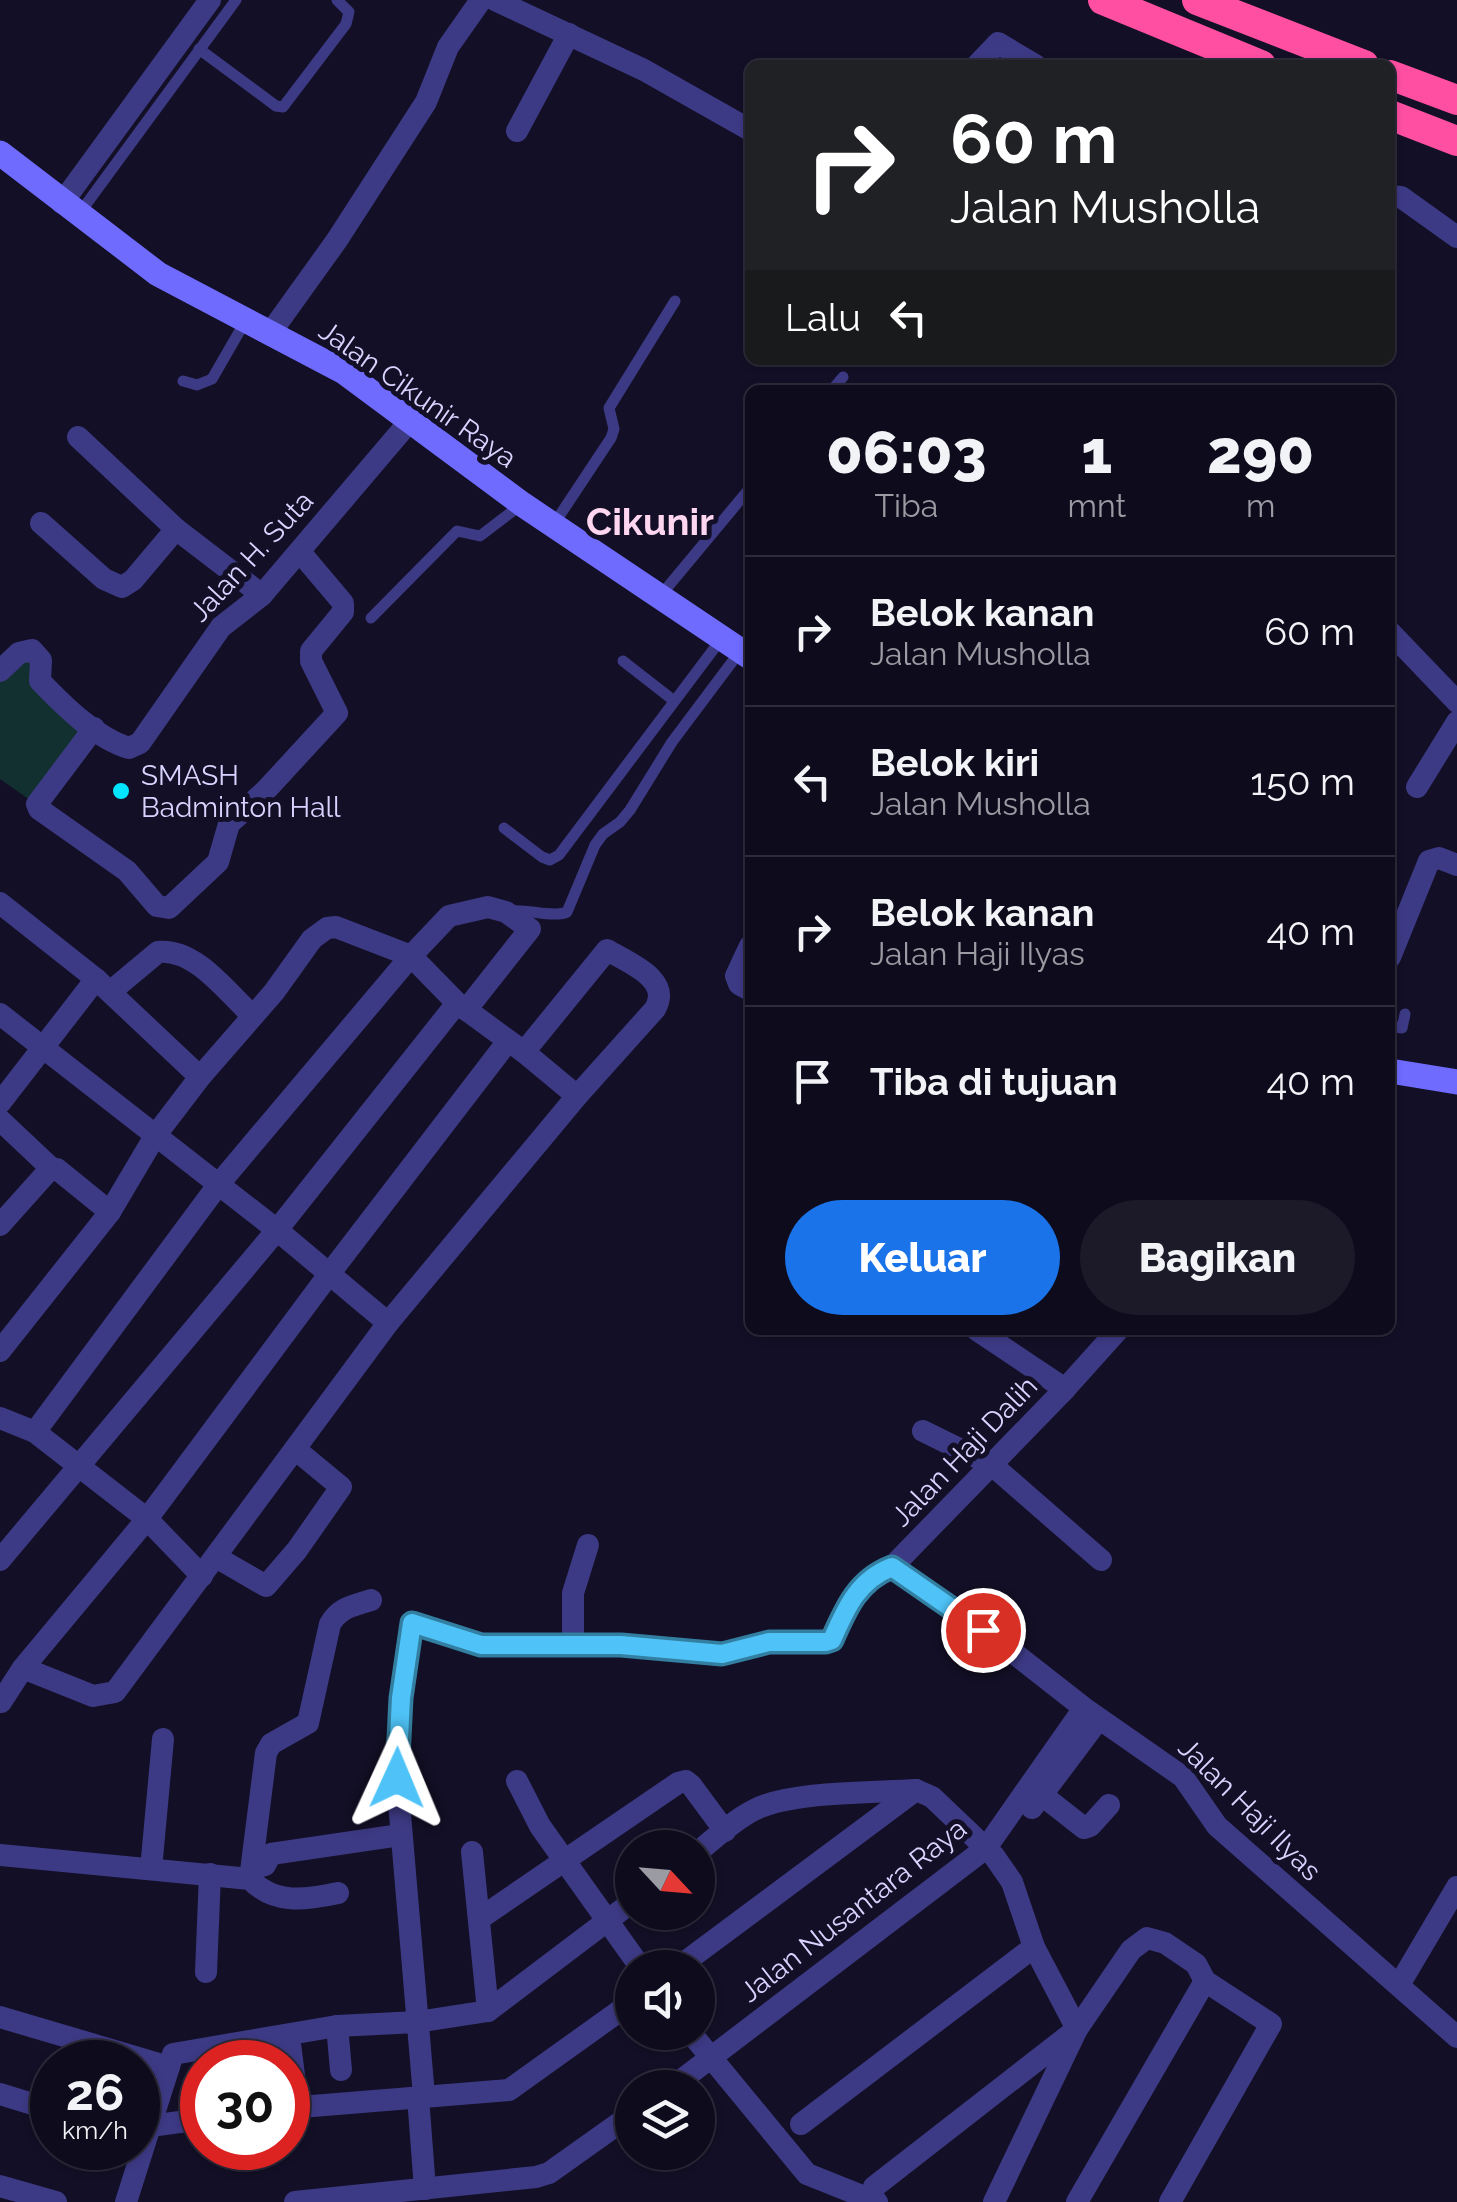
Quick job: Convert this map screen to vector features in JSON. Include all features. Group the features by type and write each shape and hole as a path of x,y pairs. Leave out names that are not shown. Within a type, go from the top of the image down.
{"highway":[{"path":"1104,0 1249,60"},
{"path":"1196,0 1351,60"},
{"path":"1395,77 1457,100"},
{"path":"1395,117 1457,141"}],"street":[{"path":"70,209 210,0"},
{"path":"271,332 418,116 448,47 481,0"},
{"path":"495,0 692,95 745,127"},
{"path":"517,131 570,34"},
{"path":"982,60 998,43 1026,60"},
{"name":"Jalan Cikunir Raya","path":"0,154 158,274 344,372 522,504 738,648"},
{"path":"1395,196 1457,237"},
{"name":"Jalan H. Suta","path":"94,728 123,746 140,744 220,627 262,594 410,422"},
{"path":"78,437 176,529 262,594"},
{"path":"42,522 104,579 122,587 176,529"},
{"path":"0,672 19,653 32,650 41,660 40,682 94,728 37,804 78,840 126,871 158,906 169,908 218,862 229,824 337,713 310,652 343,612 343,603 300,552"},
{"path":"1395,639 1457,702"},
{"path":"1417,786 1457,722"},
{"path":"1395,940 1429,861 1439,858 1457,865"},
{"path":"0,903 103,985 200,1077"},
{"path":"0,1560 530,929 506,912 488,907 455,912 410,956 218,1185 35,1432"},
{"path":"0,1350 110,1212 155,1136 200,1077 312,939 328,928 336,927 410,956 462,1006 577,1096"},
{"path":"1,1702 23,1668 146,1520 330,1273 516,1046 608,950 652,979 661,996 655,1009 577,1096 388,1323 115,1692 86,1694 23,1668"},
{"path":"0,1103 44,1046 103,985 158,952 179,953 192,960 253,1016"},
{"path":"745,957 736,976 745,987"},
{"path":"0,1014 277,1230 388,1323"},
{"path":"1395,1072 1457,1082"},
{"path":"0,1120 50,1168 57,1169 110,1212"},
{"path":"0,1225 50,1168"},
{"path":"985,1335 1065,1389"},
{"name":"Jalan Haji Dalih","path":"574,1645 722,1654 769,1642 829,1642 860,1588 873,1574 892,1567 1114,1335"},
{"path":"0,1418 35,1432 209,1567 266,1586 341,1487 296,1449"},
{"path":"924,1431 992,1465 1100,1560"},
{"path":"423,2196 418,2022 400,1835 397,1746 412,1623 481,1645 574,1645 574,1593 588,1545"},
{"name":"Jalan Haji Ilyas","path":"892,1567 1183,1777 1217,1826 1457,2036"},
{"path":"338,1893 304,1900 284,1898 260,1889 252,1873 266,1753 274,1742 308,1723 330,1624 336,1615 371,1600"},
{"name":"Jalan Nusantara Raya","path":"708,2070 990,1852 1042,1795 1092,1714"},
{"name":"Jalan Nusantara Raya","path":"990,1852 1092,1714"},
{"path":"152,1870 163,1739"},
{"path":"517,1781 540,1826 628,1950"},
{"path":"479,1920 678,1783 686,1781 725,1831"},
{"path":"702,1950 916,1790"},
{"path":"715,1839 753,1810 804,1798 916,1790 932,1798 990,1852 1012,1882 1034,1948 1077,2029"},
{"path":"1042,1795 1084,1828 1109,1805"},
{"path":"0,1855 152,1870 252,1873 265,1865 271,1854 400,1835"},
{"path":"472,1852 488,2011"},
{"path":"206,1972 210,1874"},
{"path":"1400,1985 1457,1888"},
{"path":"160,2090 173,2054 337,2026 418,2022 488,2011 615,1915"},
{"path":"994,2202 1077,2029 1122,1962 1147,1938 1166,1942 1196,1964 1205,1982 1271,2024 1170,2202"},
{"path":"801,2124 1034,1948"},
{"path":"1077,2202 1205,1982"},
{"path":"310,2106 509,2090 615,2014"},
{"path":"0,2017 168,2067"},
{"path":"337,2026 341,2070"},
{"path":"705,2050 807,2174 876,2194 1077,2029"},
{"path":"288,2036 288,2040"},
{"name":"Jalan Nusantara Raya","path":"703,2070 715,2063"},
{"path":"0,2094 30,2103"},
{"path":"597,2146 615,2130"},
{"path":"295,2202 423,2196 536,2177 615,2136"},
{"path":"126,2202 135,2170"},
{"path":"0,2186 26,2198 56,2202"}],"lane":[{"path":"70,209 236,0"},
{"path":"199,49 276,106 283,106 346,24 347,9 337,0"},
{"path":"554,524 612,438 609,408 675,300"},
{"path":"183,381 197,385 212,379 246,320"},
{"path":"836,385 843,377"},
{"path":"661,595 745,494"},
{"path":"370,618 456,532 480,536 522,504"},
{"path":"504,828 542,857 550,860 559,855 674,700 738,648"},
{"path":"506,912 532,909 559,916 568,912 595,845 620,822 738,648"},
{"path":"622,661 674,700"},
{"path":"1395,1027 1402,1028 1404,1014"}],"green space":[{"path":"24,656 85,730 30,800 0,779 0,679"}],"place":[{"name":"SMASH Badminton Hall","path":"121,791"}],"district":[{"name":"Cikunir","path":"650,522"}],"route":[{"path":"397,1778 401,1698 412,1623 481,1645 621,1645 722,1654 769,1642 829,1642 860,1588 873,1574 892,1567 983,1630"}]}
